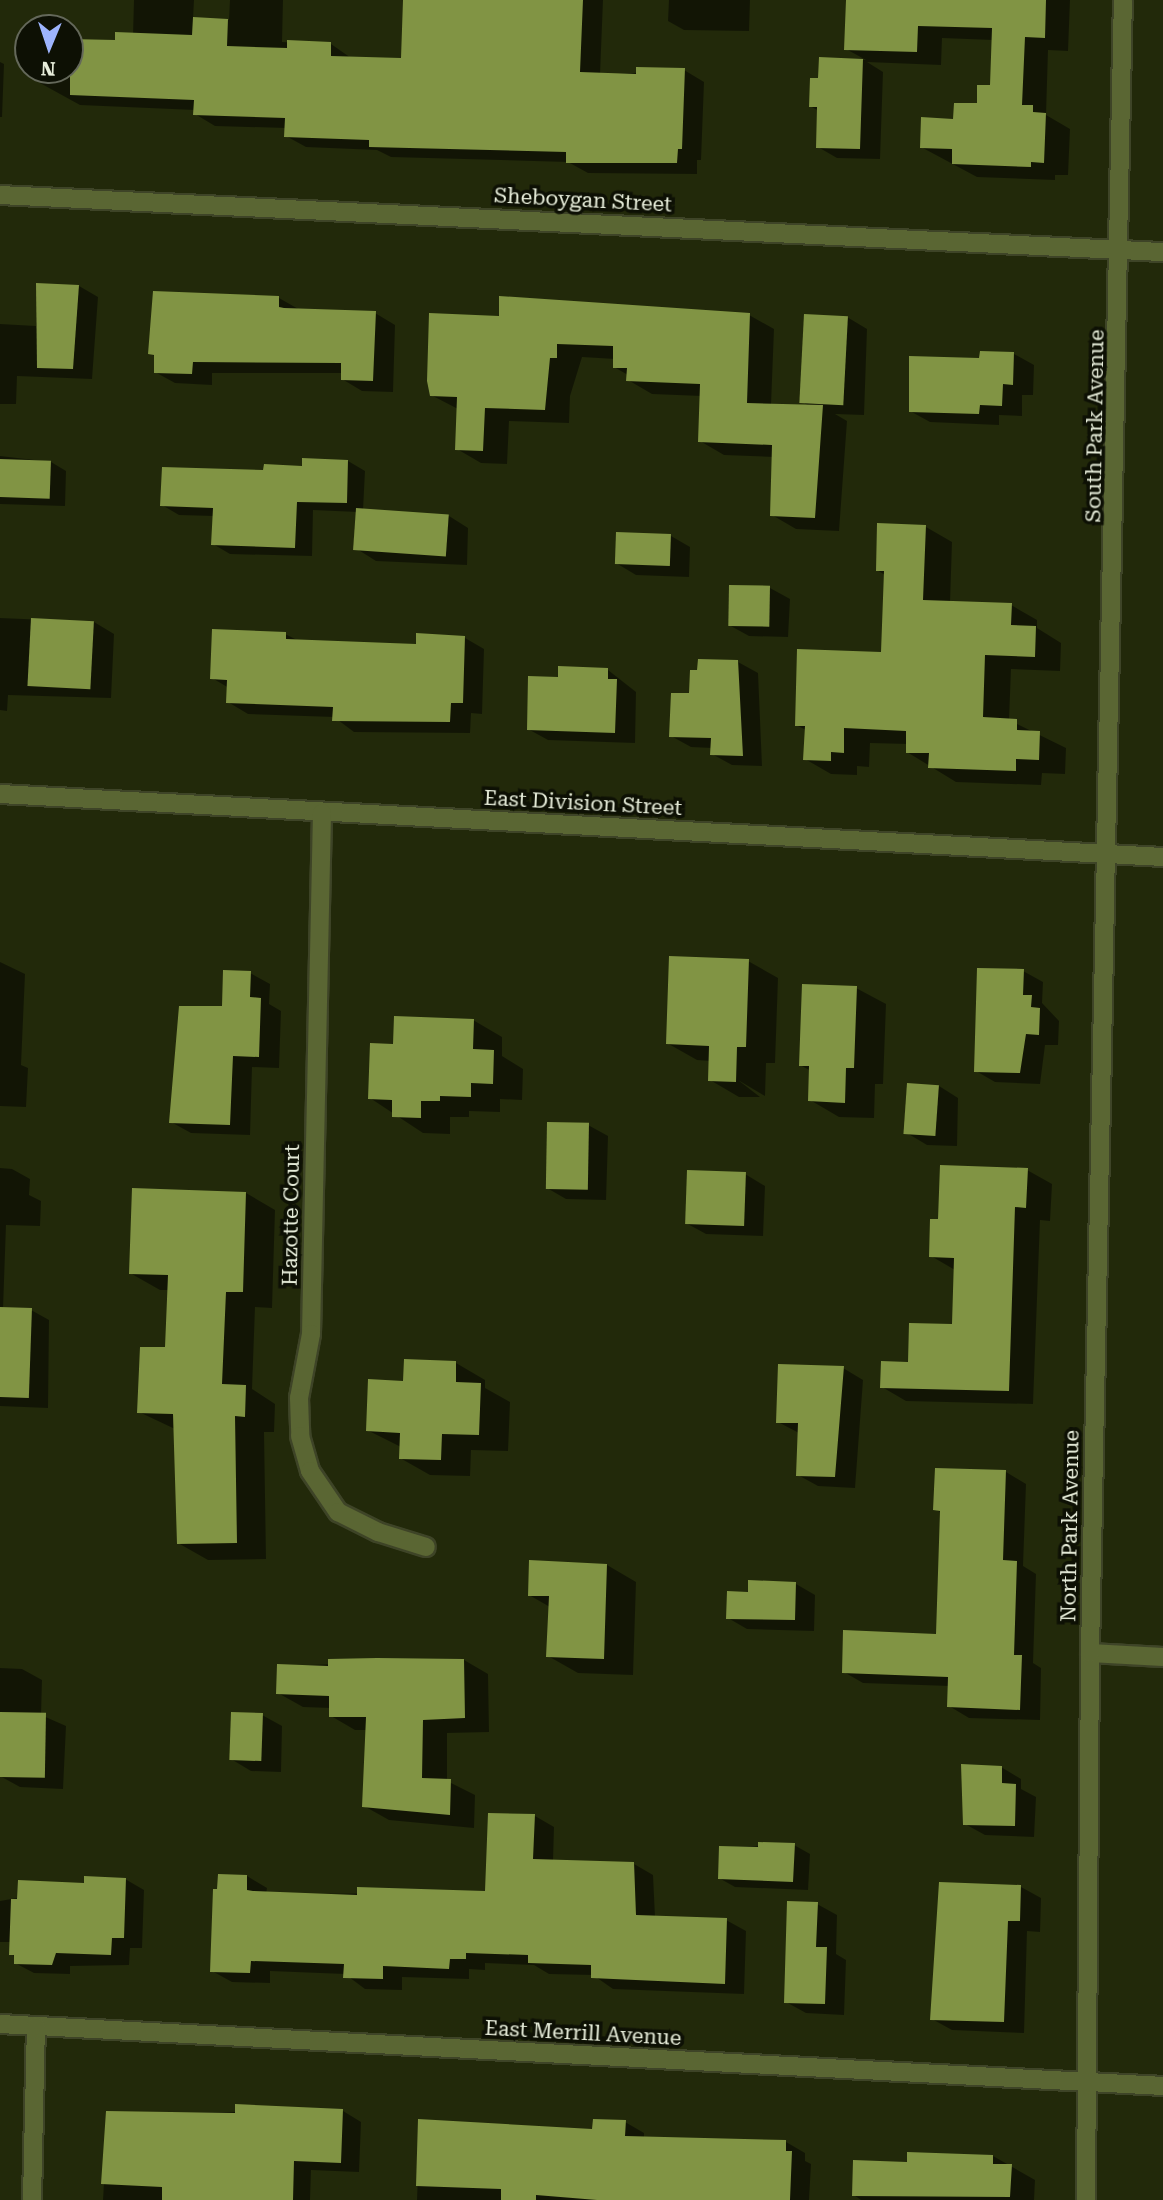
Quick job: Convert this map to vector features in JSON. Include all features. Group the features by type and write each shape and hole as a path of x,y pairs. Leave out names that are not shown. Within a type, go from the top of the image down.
{"street":[{"name":"South Park Avenue","path":"1108,854 1122,249 1124,0"},
{"name":"Sheboygan Street","path":"0,195 1163,252"},
{"name":"East Division Street","path":"0,794 1163,857"},
{"name":"Hazotte Court","path":"322,813 311,1334 299,1398 300,1436 310,1471 338,1511 378,1532 426,1547"},
{"name":"North Park Avenue","path":"1086,2200 1089,2083 1090,1653 1108,854"},
{"path":"1090,1653 1163,1657"},
{"name":"East Merrill Avenue","path":"0,2024 1163,2086"},
{"path":"32,2200 36,2026"}],"building":[{"path":"403,0 583,0 580,72 636,74 636,67 685,68 682,149 678,149 677,163 566,163 566,152 369,147 369,140 284,137 285,118 193,115 194,100 70,95 70,84 84,84 84,39 115,40 115,32 192,35 193,17 228,19 227,46 287,48 287,40 331,42 331,56 401,58"},
{"path":"846,0 1046,0 1045,38 1025,37 1022,105 1033,105 1033,112 1046,113 1044,163 1031,162 1031,167 952,164 952,149 920,148 921,117 953,119 954,103 977,103 977,85 990,85 992,28 918,26 917,52 844,50"},
{"path":"819,57 863,59 860,149 816,148 817,107 809,107 810,78 818,78"},
{"path":"36,283 79,285 73,369 37,368"},
{"path":"153,291 279,296 279,307 284,308 376,311 373,381 341,380 341,363 193,362 192,374 154,373 154,355 148,354"},
{"path":"499,296 750,313 747,403 823,405 815,518 770,516 772,445 698,442 700,384 626,381 627,368 613,368 613,346 557,344 557,358 550,358 545,410 485,408 483,451 455,450 457,397 430,396 427,381 429,313 499,316"},
{"path":"804,314 848,316 843,405 799,403"},
{"path":"980,351 1014,352 1013,385 1003,384 1002,406 980,405 979,414 909,412 909,356 979,358"},
{"path":"302,458 348,460 347,503 297,502 295,548 211,545 213,508 160,506 162,467 263,470 264,464 302,466"},
{"path":"0,459 51,461 50,499 0,497"},
{"path":"356,508 449,514 446,556 353,550"},
{"path":"877,523 926,525 923,600 1012,603 1011,625 1036,626 1035,657 985,655 983,717 1017,719 1017,730 1040,731 1039,760 1016,759 1016,771 928,768 929,753 906,753 906,731 844,728 844,753 831,752 831,761 803,760 805,726 795,726 797,649 881,652 884,571 876,571"},
{"path":"616,532 671,534 670,566 615,564"},
{"path":"729,585 770,586 769,627 728,626"},
{"path":"31,618 94,621 90,689 27,686"},
{"path":"212,629 286,632 286,639 416,644 416,633 465,636 463,703 451,703 450,722 332,721 333,707 226,703 227,680 210,679"},
{"path":"698,659 738,660 743,756 710,755 711,738 669,737 671,693 689,693 690,670 697,670"},
{"path":"558,666 608,668 608,679 617,679 615,733 527,730 528,676 558,677"},
{"path":"669,956 749,959 746,1047 737,1047 736,1082 708,1081 709,1046 666,1044"},
{"path":"977,968 1024,969 1023,995 1032,995 1031,1007 1040,1008 1039,1035 1026,1034 1020,1073 974,1072"},
{"path":"223,970 251,971 250,997 261,998 259,1057 233,1056 230,1125 169,1123 179,1006 222,1006"},
{"path":"802,984 857,986 854,1068 846,1068 845,1103 808,1101 809,1066 799,1066"},
{"path":"394,1016 474,1019 473,1049 494,1050 493,1084 471,1083 471,1097 440,1096 440,1101 421,1101 421,1118 392,1117 392,1100 368,1099 370,1043 393,1044"},
{"path":"907,1083 939,1085 935,1136 903,1134"},
{"path":"547,1122 589,1123 588,1190 546,1189"},
{"path":"940,1165 1028,1168 1026,1208 1015,1207 1009,1391 880,1388 881,1361 908,1362 909,1323 952,1324 954,1258 929,1257 930,1219 938,1219"},
{"path":"687,1170 746,1172 744,1226 685,1224"},
{"path":"132,1188 246,1192 243,1292 226,1292 222,1384 246,1385 245,1417 235,1416 237,1543 177,1544 173,1414 137,1413 140,1347 165,1347 168,1275 129,1274"},
{"path":"0,1307 32,1308 29,1398 0,1397"},
{"path":"404,1359 456,1361 456,1382 481,1383 479,1435 442,1434 441,1460 399,1459 400,1433 366,1431 368,1379 403,1381"},
{"path":"778,1364 844,1366 835,1477 796,1476 798,1423 776,1423"},
{"path":"935,1468 1006,1470 1003,1560 1017,1561 1014,1655 1022,1655 1020,1710 947,1707 948,1677 842,1673 843,1630 936,1634 940,1511 933,1510"},
{"path":"529,1560 607,1564 604,1659 546,1657 549,1596 528,1596"},
{"path":"748,1580 796,1582 795,1620 726,1619 727,1591 748,1592"},
{"path":"328,1659 464,1659 465,1718 423,1720 422,1778 451,1779 450,1815 362,1807 366,1717 329,1717 329,1696 276,1694 277,1664 328,1666"},
{"path":"0,1712 46,1713 45,1778 0,1777"},
{"path":"231,1712 263,1713 261,1761 229,1760"},
{"path":"961,1764 1002,1766 1002,1783 1016,1784 1015,1826 963,1825"},
{"path":"488,1813 535,1814 533,1859 634,1862 636,1915 727,1918 725,1984 591,1978 591,1965 528,1963 528,1955 466,1953 466,1959 450,1959 449,1969 383,1966 383,1979 343,1978 344,1964 251,1961 250,1973 210,1972 213,1889 217,1889 218,1874 247,1875 247,1890 253,1891 357,1895 357,1887 485,1891"},
{"path":"758,1842 795,1843 793,1882 718,1879 719,1846 758,1847"},
{"path":"84,1876 126,1878 124,1938 112,1938 111,1955 56,1953 52,1965 14,1964 14,1955 9,1955 11,1899 17,1899 18,1880 84,1883"},
{"path":"939,1882 1021,1885 1020,1921 1008,1921 1004,2022 930,2020"},
{"path":"787,1901 818,1902 816,1947 827,1947 825,2004 784,2003"},
{"path":"235,2104 343,2109 341,2163 294,2161 293,2200 162,2200 162,2187 101,2184 106,2111 235,2113"},
{"path":"418,2119 592,2129 593,2119 626,2120 625,2136 786,2140 786,2151 792,2151 790,2200 597,2200 536,2195 536,2200 501,2200 501,2189 416,2186"},
{"path":"907,2152 993,2155 993,2164 1012,2164 1010,2197 852,2196 853,2160 907,2162"}]}
